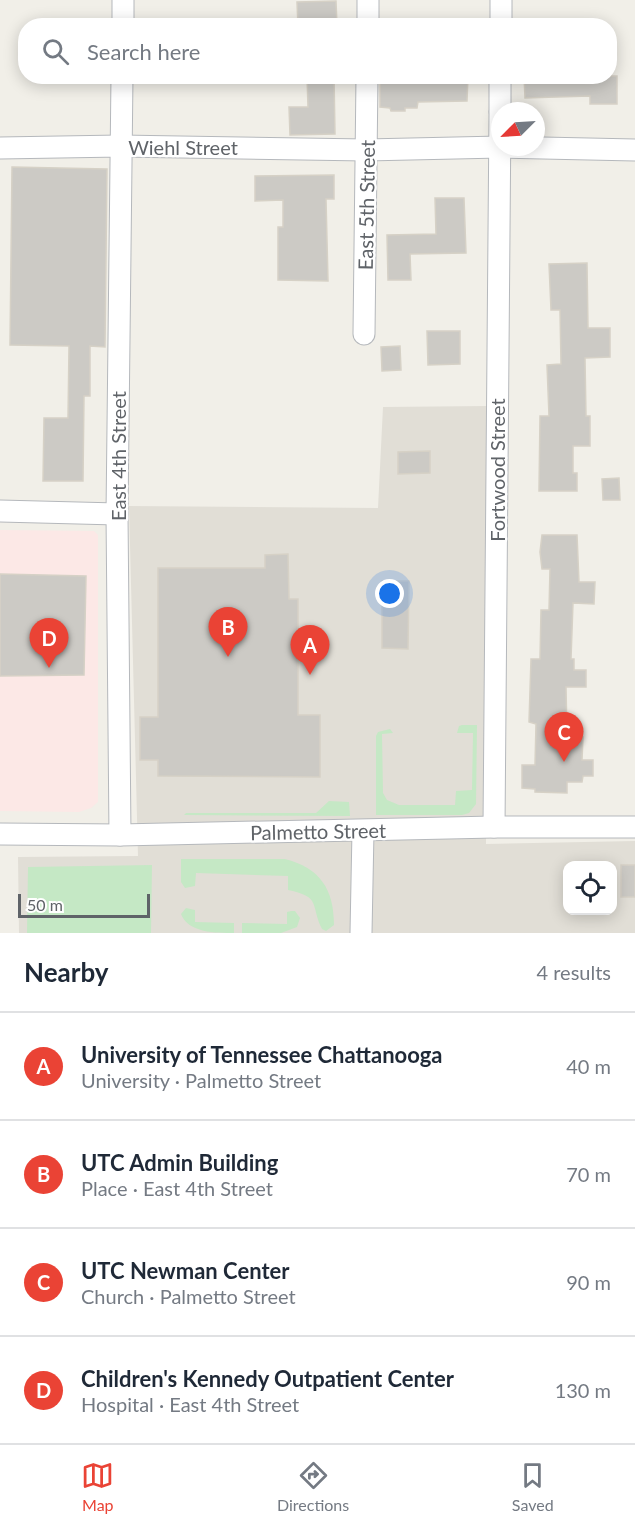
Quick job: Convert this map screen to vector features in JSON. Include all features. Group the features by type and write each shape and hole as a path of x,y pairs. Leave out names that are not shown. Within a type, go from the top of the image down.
{"street":[{"path":"123,0 123,18"},
{"path":"368,0 368,18"},
{"path":"501,0 501,18"},
{"name":"East 4th Street","path":"120,835 117,514 122,84"},
{"name":"East 5th Street","path":"364,334 367,84"},
{"name":"Fortwood Street","path":"500,84 500,102"},
{"name":"Wiehl Street","path":"0,148 120,146 366,150 491,147"},
{"name":"Wiehl Street","path":"545,148 635,150"},
{"name":"Fortwood Street","path":"494,827 500,156"},
{"path":"0,511 117,514"},
{"name":"Palmetto Street","path":"0,834 120,835 494,827 635,827"},
{"path":"361,933 363,831"}],"shaded area":[{"path":"487,406 486,844 635,841 635,933 19,933 18,857 138,856 129,506 378,508 383,407"},
{"path":"0,530 94,531 98,535 98,802 91,808 79,812 0,811"}],"green space":[{"path":"477,725 476,804 469,813 462,815 376,815 376,736 378,732 390,729 393,733 382,734 383,793 387,800 399,805 455,805 456,791 472,790 473,733 457,733 459,726"},
{"path":"329,801 349,802 350,816 184,815 186,813 316,813"},
{"path":"181,859 285,859 297,863 316,874 323,882 331,901 334,925 326,931 322,929 311,899 288,890 288,876 196,873 195,886 185,888 181,882"},
{"path":"152,865 151,933 27,933 28,867"},
{"path":"186,908 195,910 195,922 234,923 234,933 203,931 190,925 181,914"},
{"path":"295,911 300,918 297,927 281,933 242,933 242,923 287,924 287,912"}],"building":[{"path":"336,1 337,18 298,18 297,2"},
{"path":"307,84 334,84 335,134 290,135 289,107 308,107"},
{"path":"380,84 468,84 467,101 418,102 417,108 405,108 405,111 391,111 390,108 380,107"},
{"path":"524,84 617,84 617,104 590,104 590,96 525,98"},
{"path":"12,167 107,169 105,347 90,346 90,396 84,396 83,481 43,481 44,418 68,418 69,346 10,345"},
{"path":"334,175 334,199 326,199 328,281 278,280 278,227 283,227 283,200 255,201 255,176"},
{"path":"435,198 464,198 466,253 410,254 411,280 388,280 387,235 436,234"},
{"path":"587,263 588,328 610,328 610,357 585,358 586,416 590,416 590,446 573,446 573,473 577,473 577,491 539,491 540,416 549,416 547,365 561,364 560,310 551,310 549,264"},
{"path":"427,331 460,331 460,364 428,365"},
{"path":"400,346 401,370 382,371 381,347"},
{"path":"430,451 430,473 398,474 398,452"},
{"path":"619,478 620,500 603,500 602,479"},
{"path":"542,535 577,535 579,582 595,582 594,604 573,603 571,659 574,659 574,670 586,670 586,687 566,687 567,736 583,737 582,760 593,760 593,776 583,776 582,782 567,782 567,793 535,792 535,789 522,788 522,765 535,765 536,724 529,722 531,659 540,659 541,610 549,610 550,569 542,569 540,552"},
{"path":"288,554 289,599 298,599 298,715 320,715 320,777 158,776 158,760 140,760 140,717 158,717 158,568 265,568 265,555"},
{"path":"0,574 86,576 84,675 0,676"},
{"path":"382,581 409,581 408,649 382,648"},
{"path":"621,865 635,865 635,897 621,897"}],"place":[{"name":"UTC Admin Building","path":"228,657"},
{"name":"Children's Kennedy Outpatient Center","path":"49,668"},
{"name":"University of Tennessee Chattanooga","path":"310,675"},
{"name":"UTC Newman Center","path":"564,762"}]}
